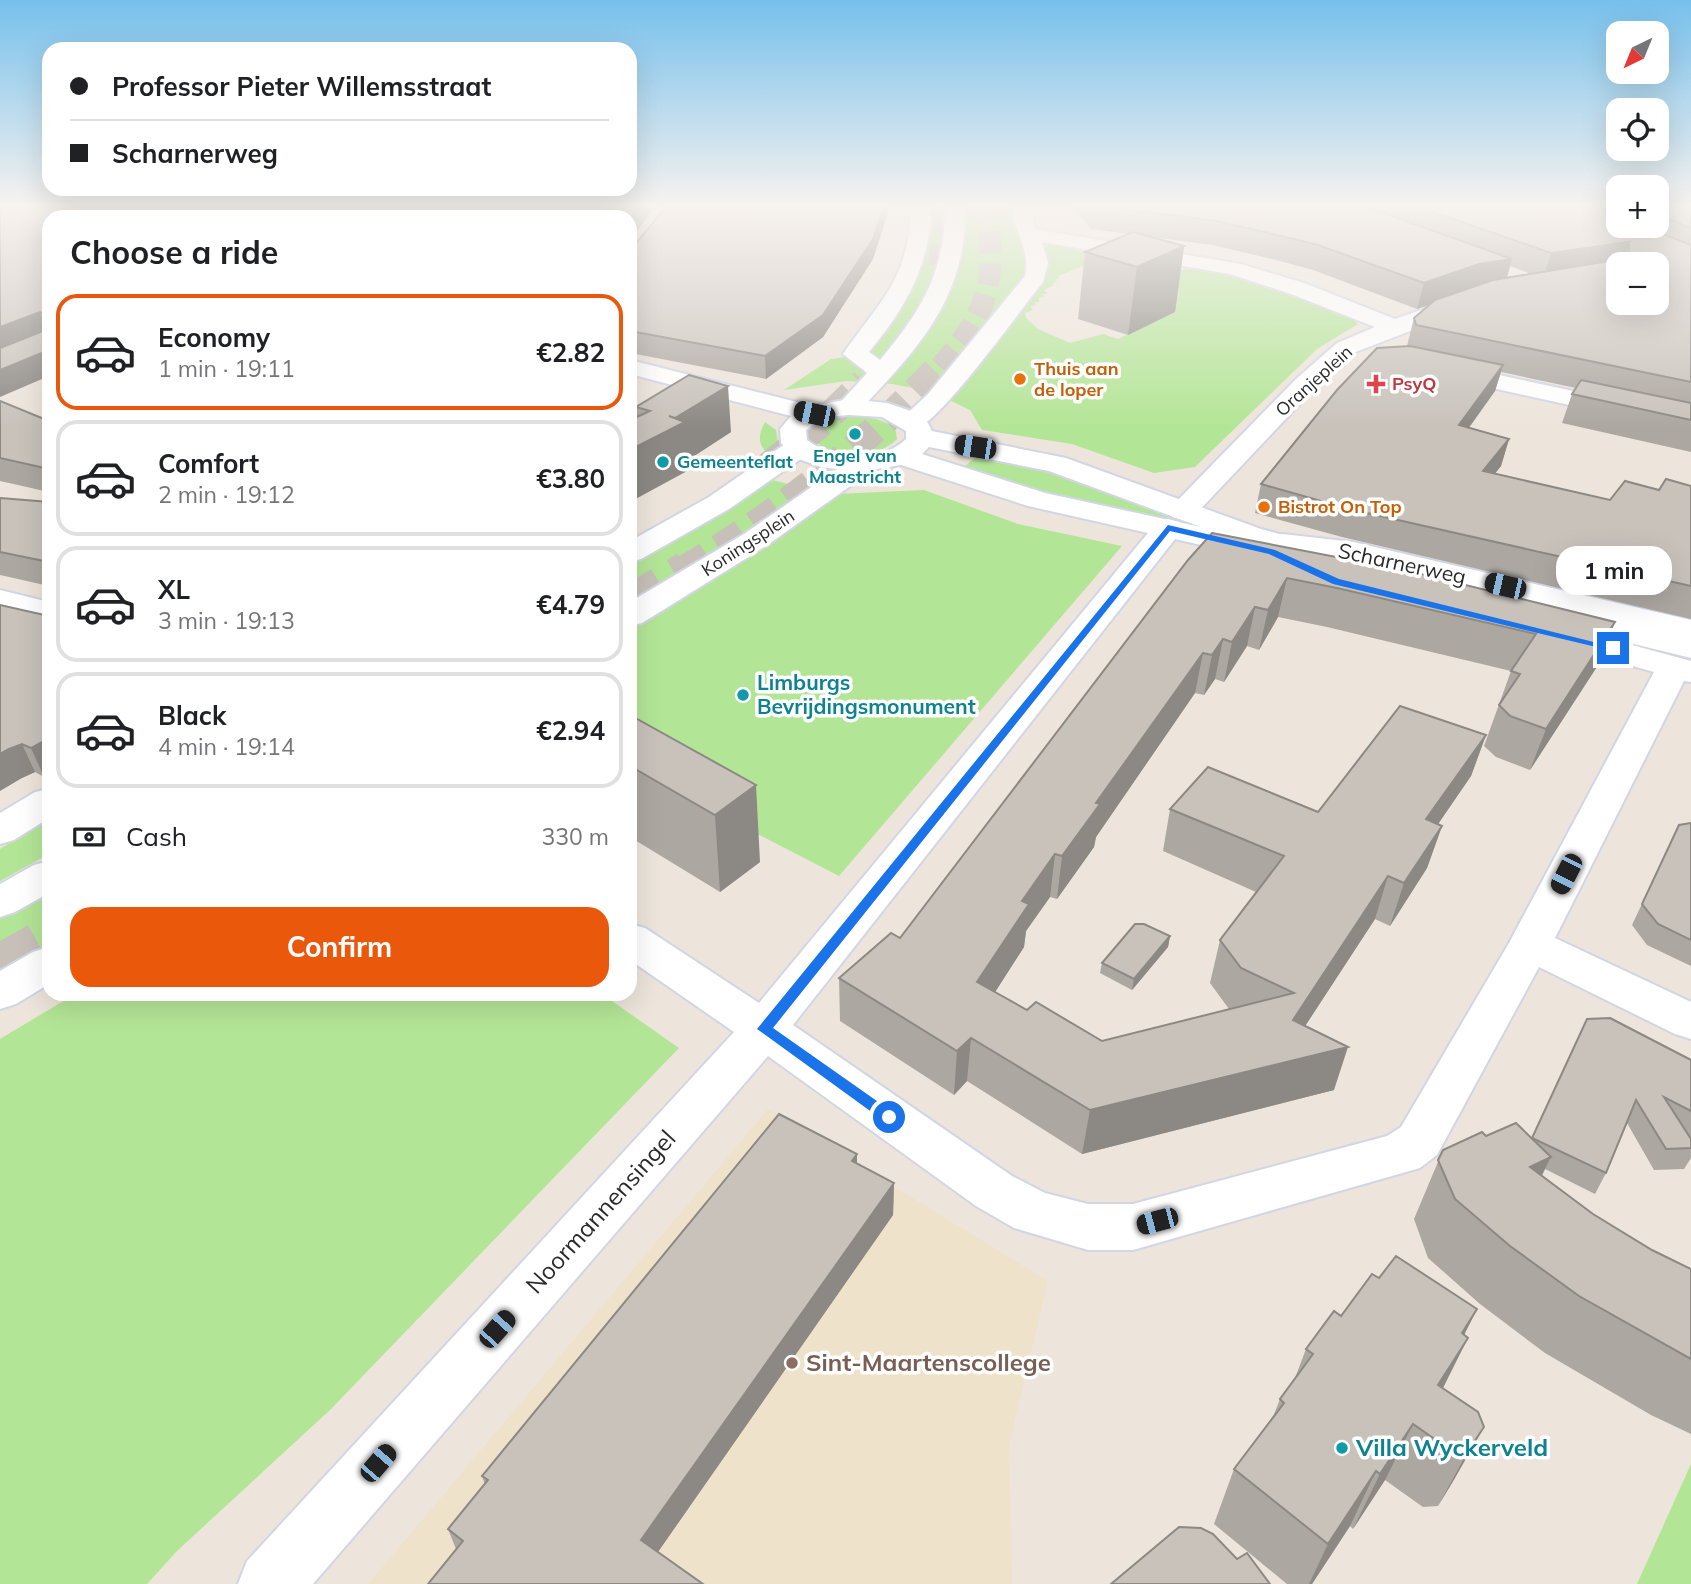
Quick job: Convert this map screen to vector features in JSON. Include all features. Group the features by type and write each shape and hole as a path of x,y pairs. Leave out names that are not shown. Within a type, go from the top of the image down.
{"street":[{"path":"882,372 855,354 886,316 905,280"},
{"path":"637,549 719,503 803,429 849,407 911,338 939,293 944,280"},
{"path":"637,370 803,429 824,460 863,464 911,438 937,399 1029,288 1033,280"},
{"path":"1271,280 1395,327"},
{"name":"Oranjeplein","path":"1176,520 1305,384 1345,348 1395,327 1481,297"},
{"path":"1345,348 1384,357"},
{"path":"1423,365 1691,424"},
{"path":"637,385 803,429"},
{"path":"849,407 880,409 911,438"},
{"name":"Scharnerweg","path":"911,438 1038,500 1176,520 1274,547 1480,597 1685,662"},
{"name":"Scharnerweg","path":"911,438 1056,464 1176,520"},
{"name":"Koningsplein","path":"637,612 755,540 863,464"},
{"path":"764,1029 1176,520"},
{"name":"Scharnerweg","path":"1274,547 1336,582 1376,591"},
{"name":"Scharnerweg","path":"1274,547 1353,551 1691,630"},
{"path":"0,600 42,610"},
{"path":"637,944 764,1029 994,1191 1033,1212 1088,1227 1133,1227 1402,1153 1419,1141 1685,662 1521,626"},
{"path":"0,831 42,805"},
{"path":"0,902 42,879"},
{"path":"1530,944 1691,1022"},
{"path":"0,992 42,966"},
{"name":"Noormannensingel","path":"270,1584 764,1029"}],"shaded area":[{"name":"Sint-Maartenscollege","path":"768,1109 1048,1281 1009,1445 1012,1584 368,1584"}],"green space":[{"path":"909,280 1025,280 933,392 892,384 846,381 784,390 831,359 852,356 905,295"},
{"path":"1036,280 1057,282 1044,290 1048,294 1042,294 1044,297 1038,298 1040,302 1034,302 1036,305 1030,306 1033,310 1025,313 1026,318 1038,329 1070,343 1103,334 1118,339 1173,313 1178,280 1248,280 1312,300 1358,324 1317,349 1195,467 1154,473 1072,444 982,430 970,410 945,398 1035,285"},
{"path":"849,416 884,422 895,428 897,439 878,451 854,454 831,450 812,439 811,433 819,425 828,420"},
{"path":"765,422 776,430 779,449 771,456 763,449 760,441"},
{"path":"981,453 1021,461 1265,546 1048,498 960,470"},
{"path":"764,478 817,491 637,605 637,555"},
{"path":"924,490 1018,524 1122,546 839,876 637,772 637,621 835,494"},
{"path":"42,822 42,858 0,881 0,849"},
{"path":"42,889 42,956 0,981 0,912"},
{"path":"63,1001 612,1001 679,1048 330,1410 178,1550 147,1584 0,1584 0,1039"},
{"path":"1691,1464 1691,1584 1637,1584"}],"building":[{"path":"0,280 42,280 42,313 0,327"},
{"path":"637,280 846,280 823,315 765,356 637,332"},
{"path":"1493,280 1606,280 1606,315 1669,315 1669,280 1691,280 1691,382 1416,325 1414,318 1435,300"},
{"path":"42,331 42,353 0,370 0,348"},
{"path":"1410,346 1503,365 1459,425 1509,439 1483,471 1610,500 1625,481 1659,490 1666,479 1691,486 1691,586 1349,509 1261,484 1337,390 1377,348"},
{"path":"689,375 728,386 675,418 669,416 685,422 637,446 637,417 650,411 637,406"},
{"path":"1581,380 1691,403 1691,420 1572,394"},
{"path":"0,401 42,418 42,467 0,458"},
{"path":"0,498 42,501 42,561 0,552"},
{"path":"1212,533 1409,571 1615,622 1546,729 1510,716 1499,705 1520,674 1511,671 1536,634 1337,588 1287,578 1268,610 1255,607 1232,642 1223,639 1212,655 1203,653 1096,803 1100,804 1062,856 1055,854 1022,901 1029,904 977,982 1027,1010 1036,1002 1102,1041 1294,993 1241,968 1220,940 1284,856 1170,809 1208,767 1318,812 1400,706 1486,735 1426,819 1442,826 1404,883 1388,876 1293,1020 1348,1047 1090,1110 971,1038 957,1051 839,978 891,933 900,938 1188,560"},
{"path":"0,605 42,614 42,742 31,748 22,744 0,754"},
{"path":"637,719 756,785 715,815 637,770"},
{"path":"1691,823 1691,940 1658,924 1642,904 1679,825"},
{"path":"1135,924 1144,924 1170,936 1134,979 1102,963"},
{"path":"1610,1018 1691,1060 1691,1111 1664,1097 1691,1139 1691,1148 1666,1149 1636,1100 1606,1173 1532,1138 1587,1019"},
{"path":"779,1114 857,1154 852,1161 894,1183 641,1540 703,1584 428,1584 463,1541 448,1529 488,1480 482,1476"},
{"path":"1516,1123 1551,1157 1530,1167 1593,1214 1652,1250 1691,1269 1691,1359 1579,1296 1510,1246 1455,1199 1438,1160 1443,1150 1482,1132 1486,1136"},
{"name":"Villa Wyckerveld","path":"1396,1256 1477,1309 1462,1333 1468,1338 1438,1385 1478,1412 1484,1427 1468,1451 1453,1452 1413,1424 1380,1474 1376,1471 1328,1544 1234,1469 1284,1403 1280,1399 1313,1354 1306,1349 1334,1311 1341,1316 1372,1274 1379,1278"},
{"path":"1179,1527 1201,1528 1213,1534 1237,1559 1247,1553 1270,1584 1111,1584"}],"tunnel":[{"path":"940,367 969,330 979,311 989,280"},
{"path":"683,570 753,526 820,476 882,423 941,365"},
{"path":"767,467 824,421 864,382"},
{"path":"637,598 686,569"},
{"path":"0,967 42,943"}],"place":[{"name":"Thuis aan de loper","path":"1020,379"},
{"name":"PsyQ","path":"1376,384"},
{"name":"Engel van Maastricht","path":"855,434"},
{"name":"Gemeenteflat","path":"663,462"},
{"name":"Bistrot On Top","path":"1264,507"},
{"name":"Limburgs Bevrijdingsmonument","path":"743,695"},
{"name":"Sint-Maartenscollege","path":"792,1363"},
{"name":"Villa Wyckerveld","path":"1342,1448"}],"route":[{"path":"889,1117 764,1029 1168,528 1272,552 1336,582 1613,648"}]}
